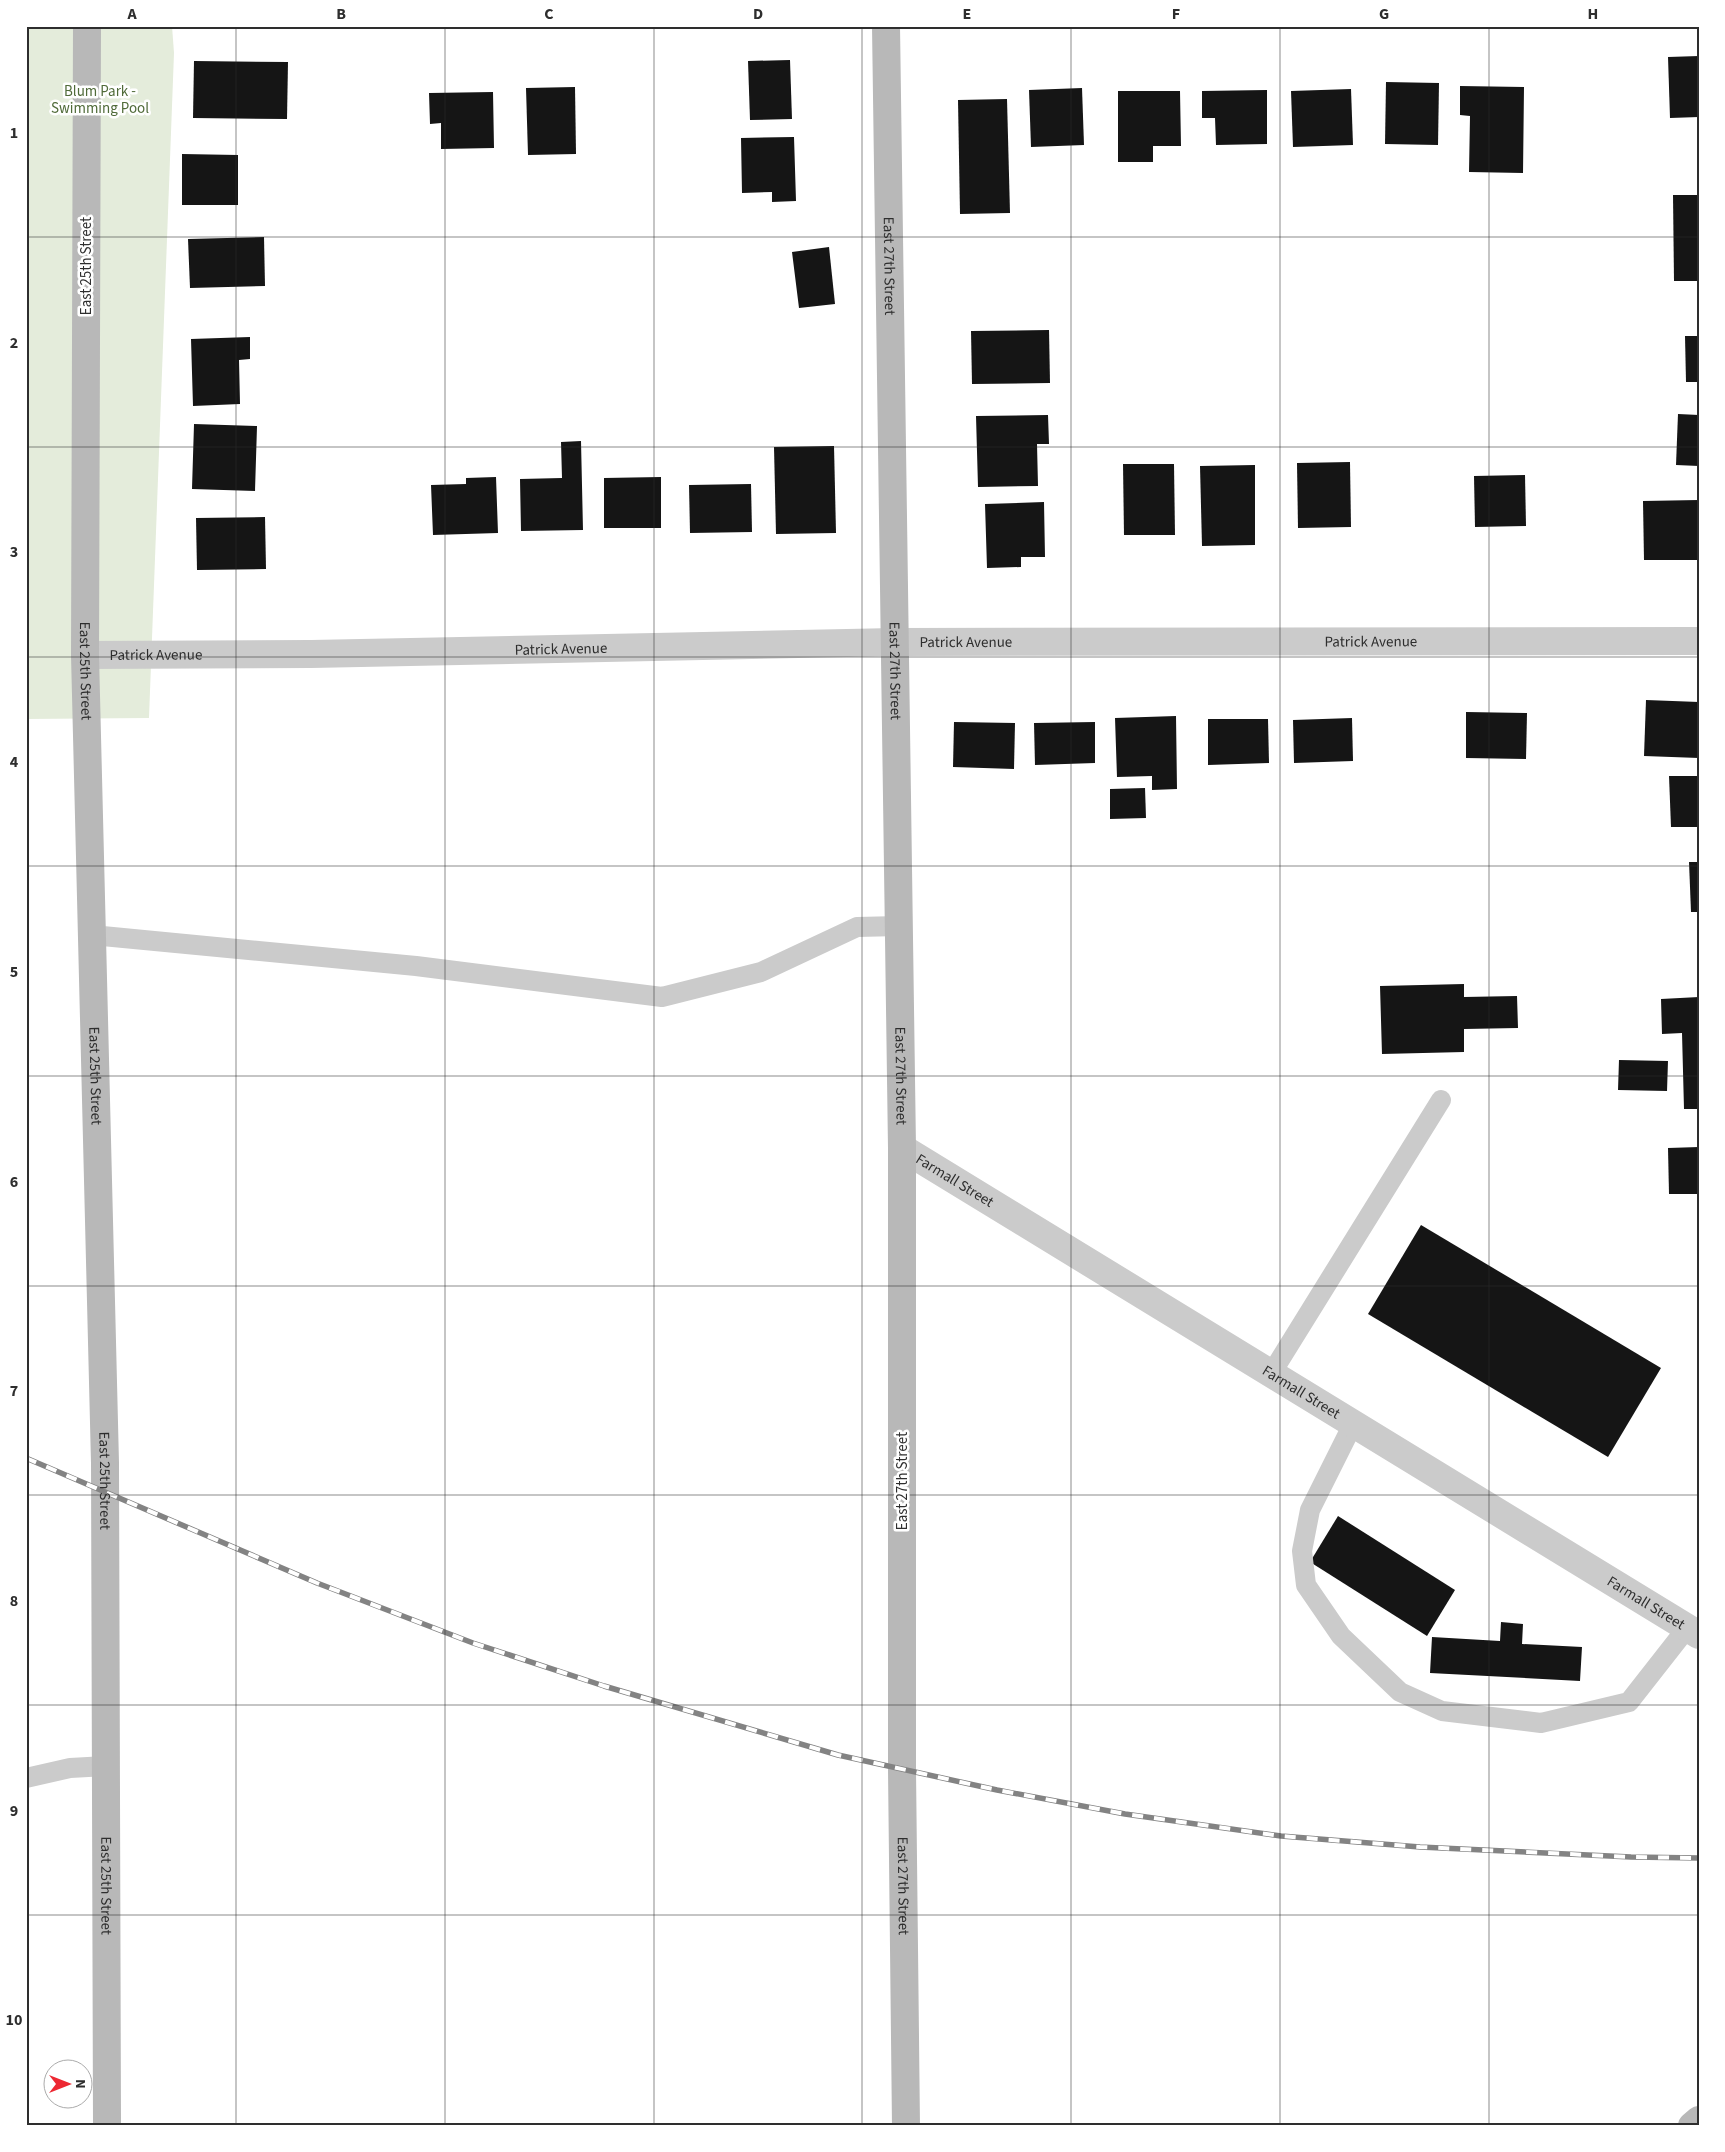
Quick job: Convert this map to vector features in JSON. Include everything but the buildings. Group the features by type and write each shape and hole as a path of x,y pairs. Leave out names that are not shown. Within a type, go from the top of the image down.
{"street":[{"name":"East 25th Street","path":"87,26 85,655 106,1463 107,2126"},
{"name":"East 27th Street","path":"886,26 902,1148 902,1770 906,2126"},
{"name":"Patrick Avenue","path":"85,655 321,654 895,642 1699,641"},
{"name":"Farmall Street","path":"902,1148 1693,1632"},
{"path":"1692,2126 1699,2120"}],"lane":[{"path":"92,935 416,966 662,997 761,972 857,927 899,926"},
{"path":"1271,1374 1441,1100"},
{"path":"1353,1424 1310,1510 1302,1551 1306,1585 1341,1636 1400,1692 1442,1711 1541,1723 1629,1702 1693,1632"},
{"path":"26,1778 70,1768 106,1766"}],"green space":[{"name":"Blum Park - Swimming Pool","path":"26,26 172,26 174,53 149,718 26,719"}],"railway":[{"path":"26,1458 317,1583 473,1643 604,1686 838,1755 997,1790 1125,1814 1281,1836 1420,1847 1631,1857 1699,1858"}]}
